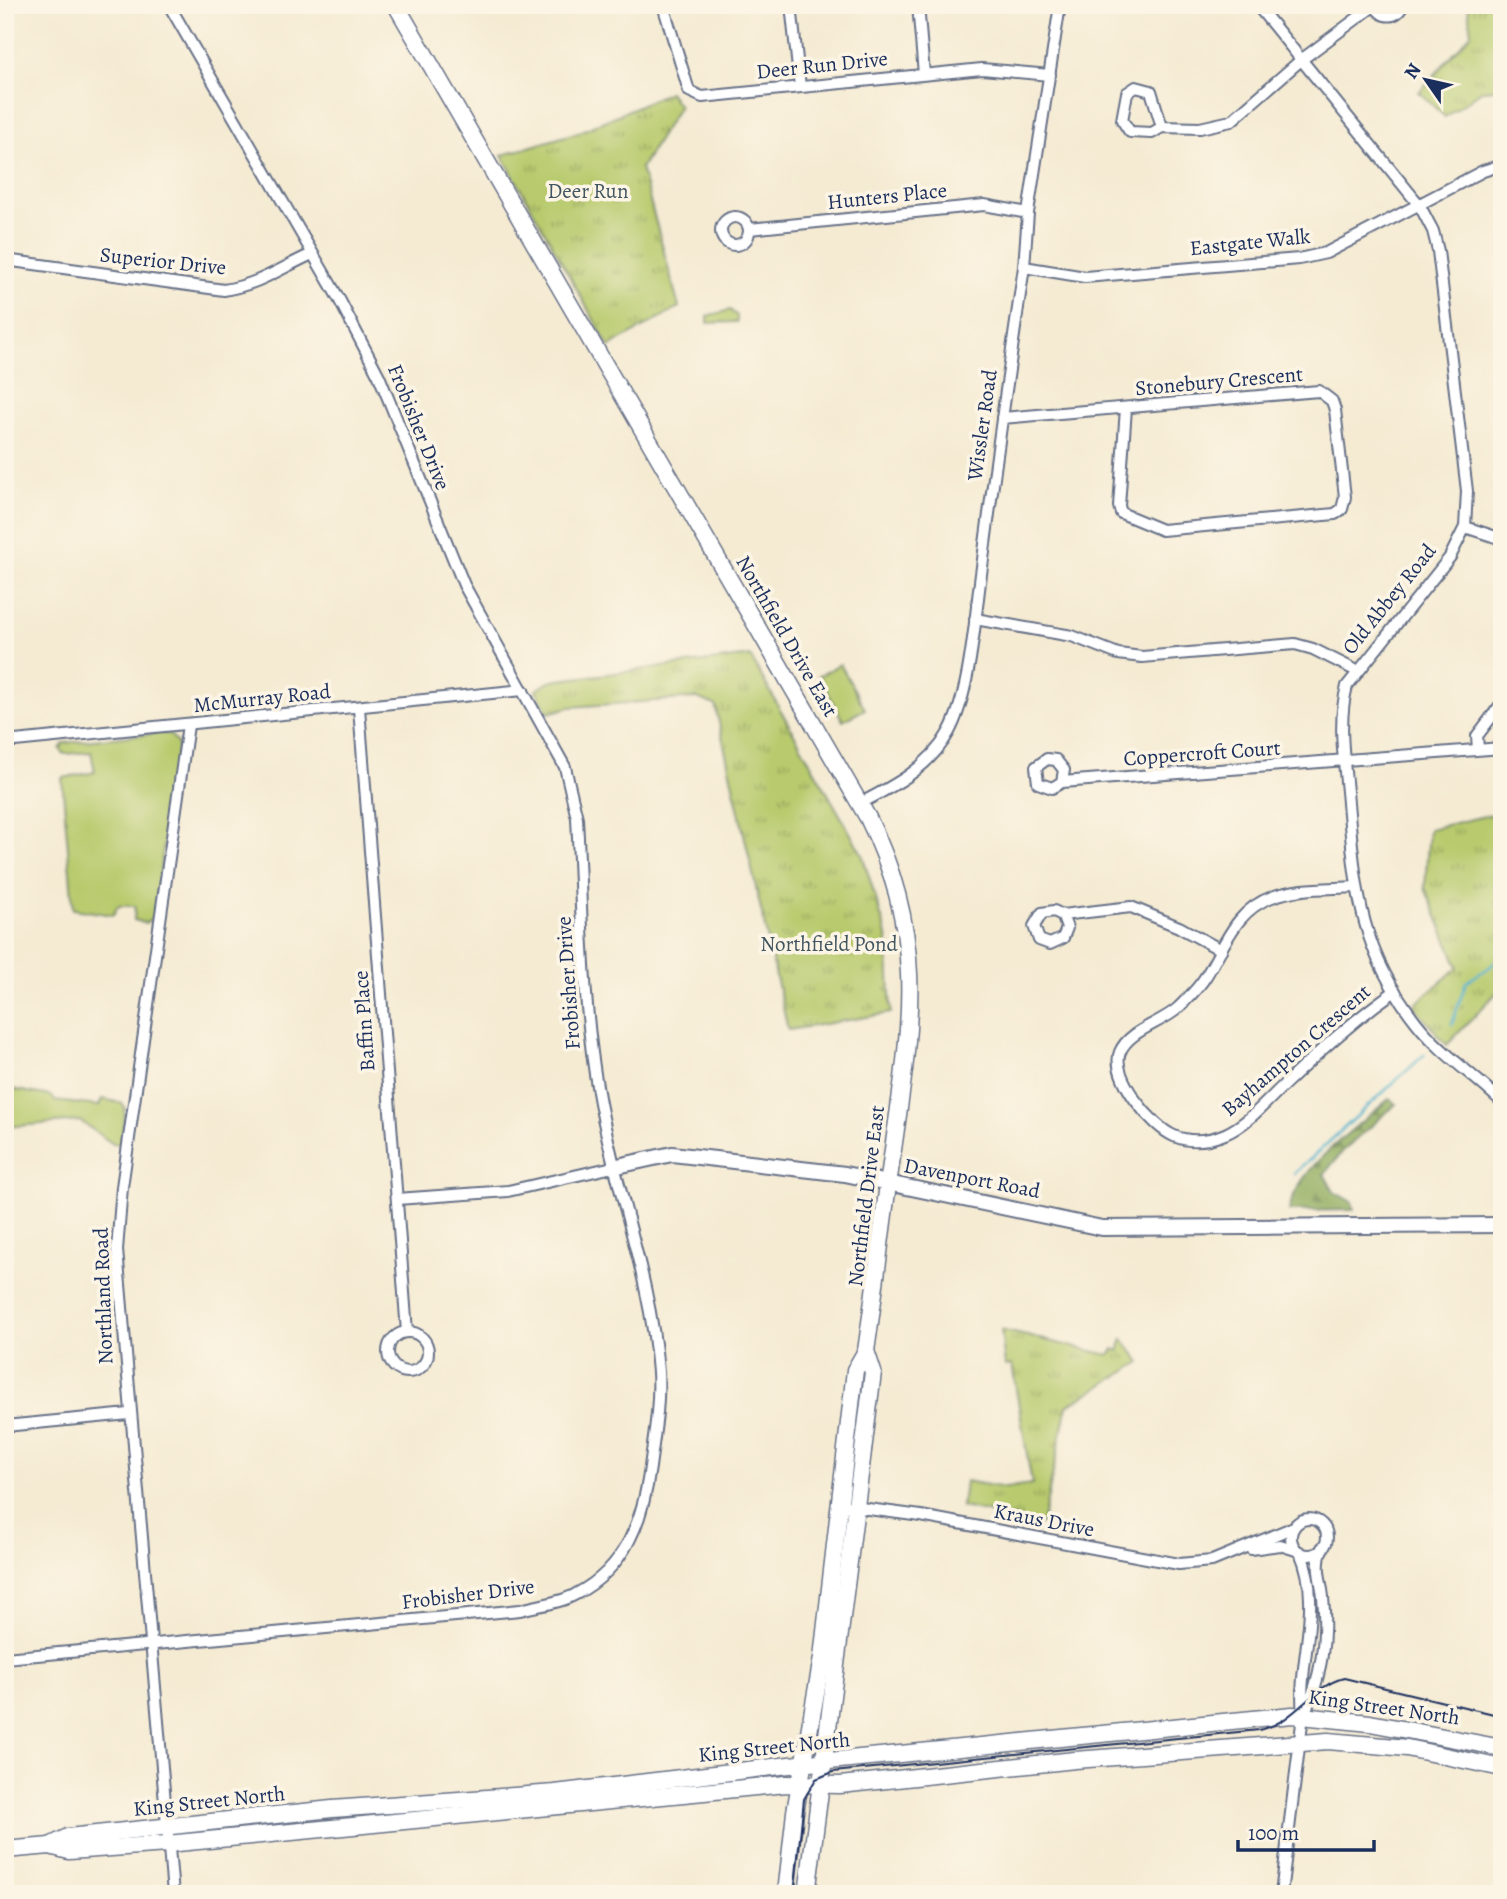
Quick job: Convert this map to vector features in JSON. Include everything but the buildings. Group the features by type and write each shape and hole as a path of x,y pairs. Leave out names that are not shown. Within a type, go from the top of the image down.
{"main road":[{"name":"Northfield Drive East","path":"396,5 880,842 893,876 910,952 910,1024 866,1351 873,1372 799,1784 786,1894"},
{"name":"Northfield Drive East","path":"807,1894 825,1762 847,1506"},
{"name":"King Street North","path":"50,1846 68,1837 321,1810 555,1793 825,1762 1303,1715 1370,1723 1502,1748"},
{"name":"King Street North","path":"5,1850 50,1846 69,1851 167,1844 799,1784 1299,1742 1343,1742 1407,1748 1502,1768"}],"street":[{"name":"Frobisher Drive","path":"5,1658 520,1610 575,1596 599,1579 623,1554 636,1531 646,1496 657,1409 656,1355 646,1293 613,1167 589,1039 577,818 572,785 565,767 464,585 379,376 338,299 310,255 169,5"},
{"name":"Deer Run Drive","path":"663,5 689,91 702,97 982,69 1050,75"},
{"path":"790,5 800,87"},
{"path":"918,5 924,74"},
{"name":"Wissler Road","path":"859,804 920,768 946,738 960,702 975,619 1024,267 1028,213 1060,5"},
{"name":"Old Abbey Road","path":"1257,5 1420,206 1433,230 1438,251 1467,491 1465,527 1450,557 1347,686 1341,709 1344,762 1356,887 1365,933 1395,991 1417,1024 1499,1094"},
{"path":"1162,127 1151,91 1136,87 1127,93 1122,120 1130,132 1152,133 1162,127 1200,128 1231,121 1301,60 1375,5 1379,13 1389,16 1398,13 1403,5"},
{"name":"Eastgate Walk","path":"1024,267 1085,277 1299,259 1326,253 1353,242 1483,171 1502,165"},
{"name":"Hunters Place","path":"749,229 984,205 1028,213"},
{"name":"Superior Drive","path":"5,260 224,290 249,286 310,255"},
{"name":"Stonebury Crescent","path":"1002,418 1319,391 1332,401 1335,410 1345,497 1342,509 1335,514 1162,530 1142,523 1122,513 1119,506 1118,495 1127,434 1126,408"},
{"path":"1465,527 1502,539"},
{"path":"975,619 1072,636 1118,654 1142,657 1295,644 1313,649 1357,671"},
{"name":"McMurray Road","path":"5,742 523,690"},
{"path":"1478,749 1477,736 1502,703"},
{"name":"Baffin Place","path":"359,708 407,1332"},
{"name":"Northland Road","path":"173,1894 129,1414 117,1250 122,1187 188,725"},
{"name":"Coppercroft Court","path":"1062,782 1502,748"},
{"name":"Bayhampton Crescent","path":"1356,887 1294,891 1272,897 1254,906 1236,922 1194,993 1171,1014 1134,1035 1119,1053 1121,1075 1133,1096 1156,1125 1175,1136 1197,1141 1228,1133 1354,1020 1395,991"},
{"path":"1062,915 1131,907 1179,927 1221,950"},
{"name":"Davenport Road","path":"397,1199 509,1191 654,1156 683,1154 888,1182 1102,1228 1502,1225"},
{"path":"5,1426 129,1414"},
{"name":"Kraus Drive","path":"847,1506 986,1528 1163,1563 1206,1562 1294,1527"},
{"path":"1281,1894 1303,1715 1302,1692 1311,1595 1298,1551 1291,1539 1294,1527 1307,1519 1319,1522 1326,1535 1318,1569 1323,1596 1324,1630 1317,1685 1303,1715"},
{"name":"Kraus Drive","path":"1241,1550 1280,1545 1298,1551"},
{"path":"1298,1551 1312,1554 1322,1548"}],"green space":[{"path":"1468,5 1502,5 1502,88 1483,90 1445,117 1419,92 1471,34"},
{"name":"Deer Run","path":"669,92 679,106 641,168 679,307 609,347 502,155 582,131"},
{"path":"730,310 737,316 737,322 708,323 708,316"},
{"name":"Northfield Pond","path":"750,656 862,854 887,935 891,1013 788,1030 715,705 697,698 570,707 548,713 536,690 551,681"},
{"path":"840,664 865,709 843,721 819,676"},
{"path":"170,734 178,745 153,919 145,923 134,920 135,906 118,906 113,915 73,909 62,778 95,772 91,752 64,754 60,749 64,743"},
{"path":"1502,812 1502,987 1447,1045 1413,1006 1458,967 1425,888 1429,829"},
{"path":"5,1088 51,1096 55,1101 99,1106 102,1099 121,1103 125,1107 121,1143 113,1144 80,1121 5,1127"},
{"path":"1389,1099 1396,1104 1342,1152 1324,1174 1334,1192 1352,1202 1354,1210 1289,1211 1294,1195 1315,1164"},
{"path":"1001,1330 1109,1355 1114,1349 1119,1351 1123,1339 1141,1362 1067,1406 1042,1524 962,1507 965,1481 1005,1488 1032,1484 1012,1365 1005,1366"}],"waterway":[{"path":"1452,1024 1466,982 1490,967 1502,955"},
{"path":"1294,1174 1425,1054"}],"tram line":[{"path":"794,1894 804,1799 816,1779 833,1772 1259,1730 1284,1719 1322,1688 1344,1678 1502,1716"}]}
